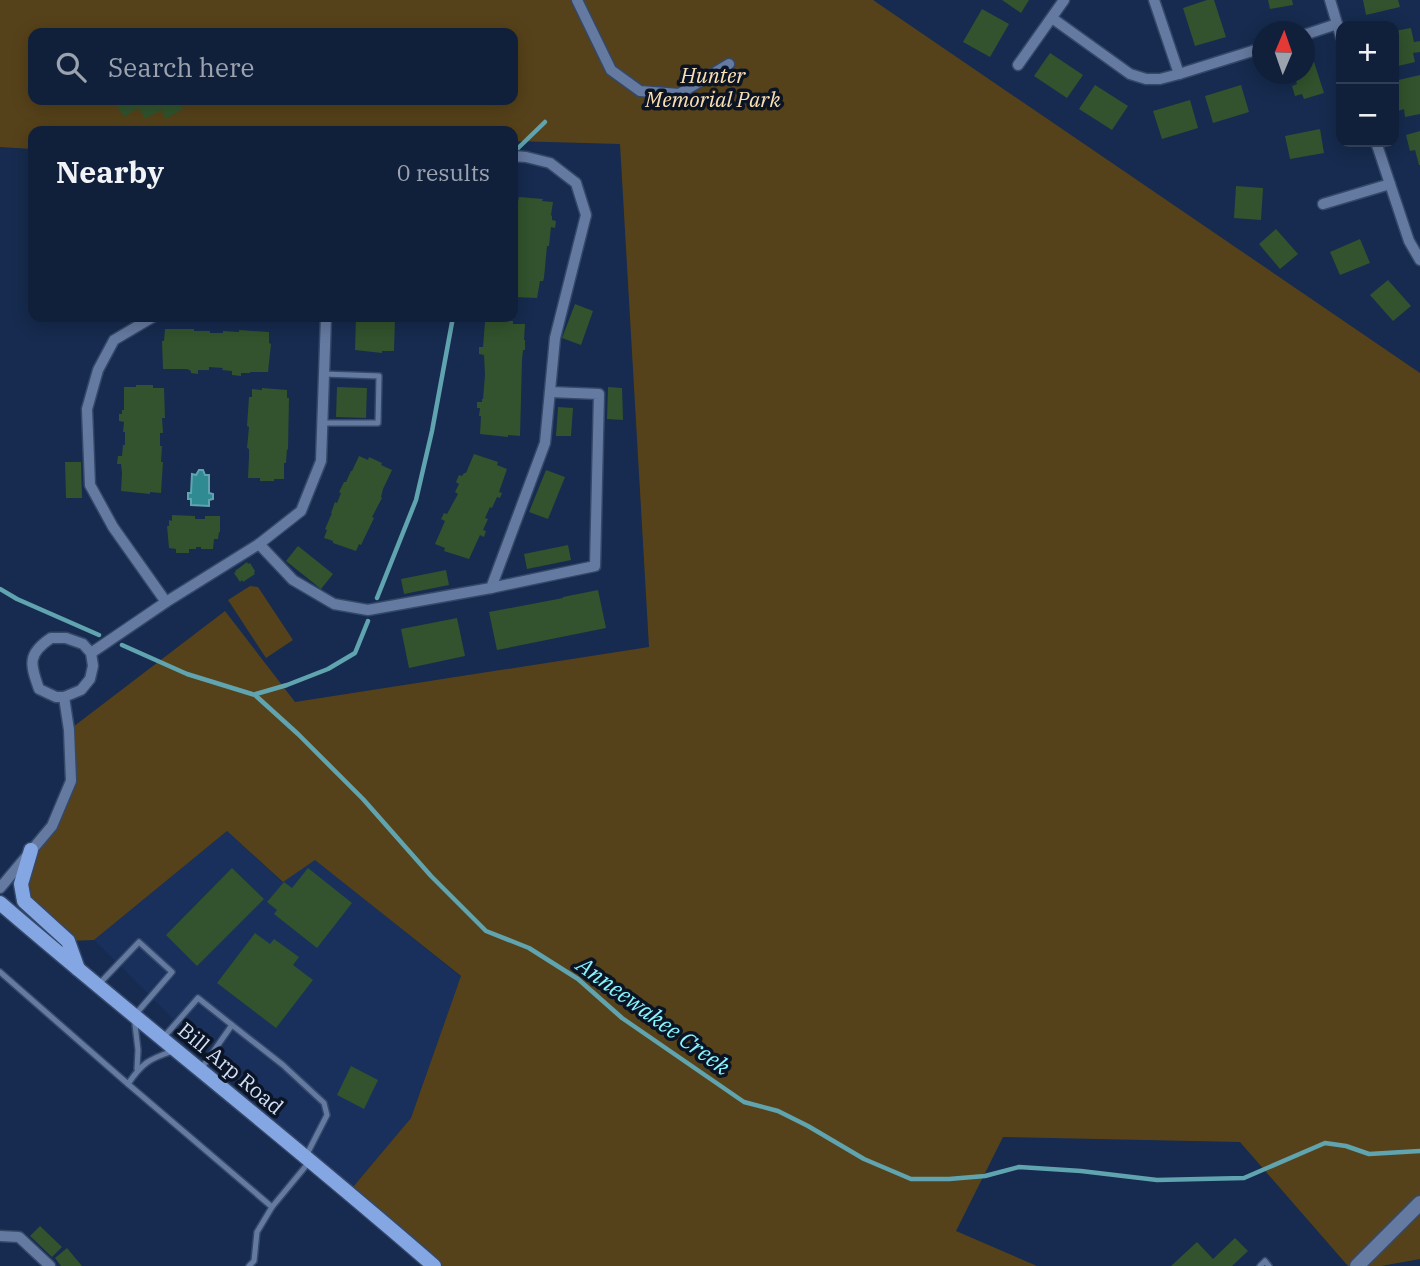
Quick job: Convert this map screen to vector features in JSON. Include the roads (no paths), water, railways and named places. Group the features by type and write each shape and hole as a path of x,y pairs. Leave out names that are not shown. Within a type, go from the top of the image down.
{"main road":[{"path":"31,850 21,884 24,901 68,941 79,970"},
{"name":"Bill Arp Road","path":"0,903 434,1266"}],"street":[{"path":"577,0 611,69 640,91 679,94 729,64"},
{"path":"1017,65 1064,0"},
{"path":"1154,0 1180,74"},
{"path":"1330,0 1336,21"},
{"path":"1052,18 1114,63 1137,77 1153,80 1252,51"},
{"path":"1315,31 1336,24"},
{"path":"1378,147 1409,241 1420,260"},
{"path":"491,588 545,443 555,338 586,215 576,183 550,163 518,156"},
{"path":"1323,204 1390,184"},
{"path":"145,322 114,340 98,370 87,409 90,485 113,527 166,602"},
{"path":"91,653 166,602 260,544 300,511 321,461 326,322"},
{"path":"260,544 293,580 334,604 368,610 595,566 599,394 550,392"},
{"path":"51,638 66,638 83,643 91,653 93,666 90,679 81,690 64,697 56,697 39,689 32,671 32,657 40,646 51,638"},
{"path":"0,888 52,826 71,781 69,730 64,697"},
{"path":"1357,1266 1420,1203"},
{"path":"0,1237 19,1237 51,1266"}],"lane":[{"path":"323,423 378,423 379,376 324,374"},
{"path":"97,986 139,942 172,972 134,1016 137,1069"},
{"path":"0,972 272,1207"},
{"path":"163,1038 198,998 283,1065 324,1103 327,1115 308,1159 257,1232 254,1261 249,1266"},
{"path":"200,1070 232,1025"},
{"path":"128,1084 137,1069 153,1057 177,1050"},
{"path":"1260,1266 1265,1261 1269,1266"}],"waterway":[{"path":"518,148 545,122"},
{"path":"377,598 416,500 452,322"},
{"name":"Anneewakee Creek","path":"0,589 99,635"},
{"path":"256,694 328,669 355,653 368,621"},
{"name":"Anneewakee Creek","path":"122,645 187,674 255,695 363,799 431,876 486,931 529,948 578,979 622,1018 744,1102 778,1111 864,1159 911,1179 985,1176 1019,1167 1157,1180 1244,1178 1325,1143 1346,1146 1369,1154 1420,1151"}],"park label":[{"name":"Hunter Memorial Park","path":"713,87"}]}
